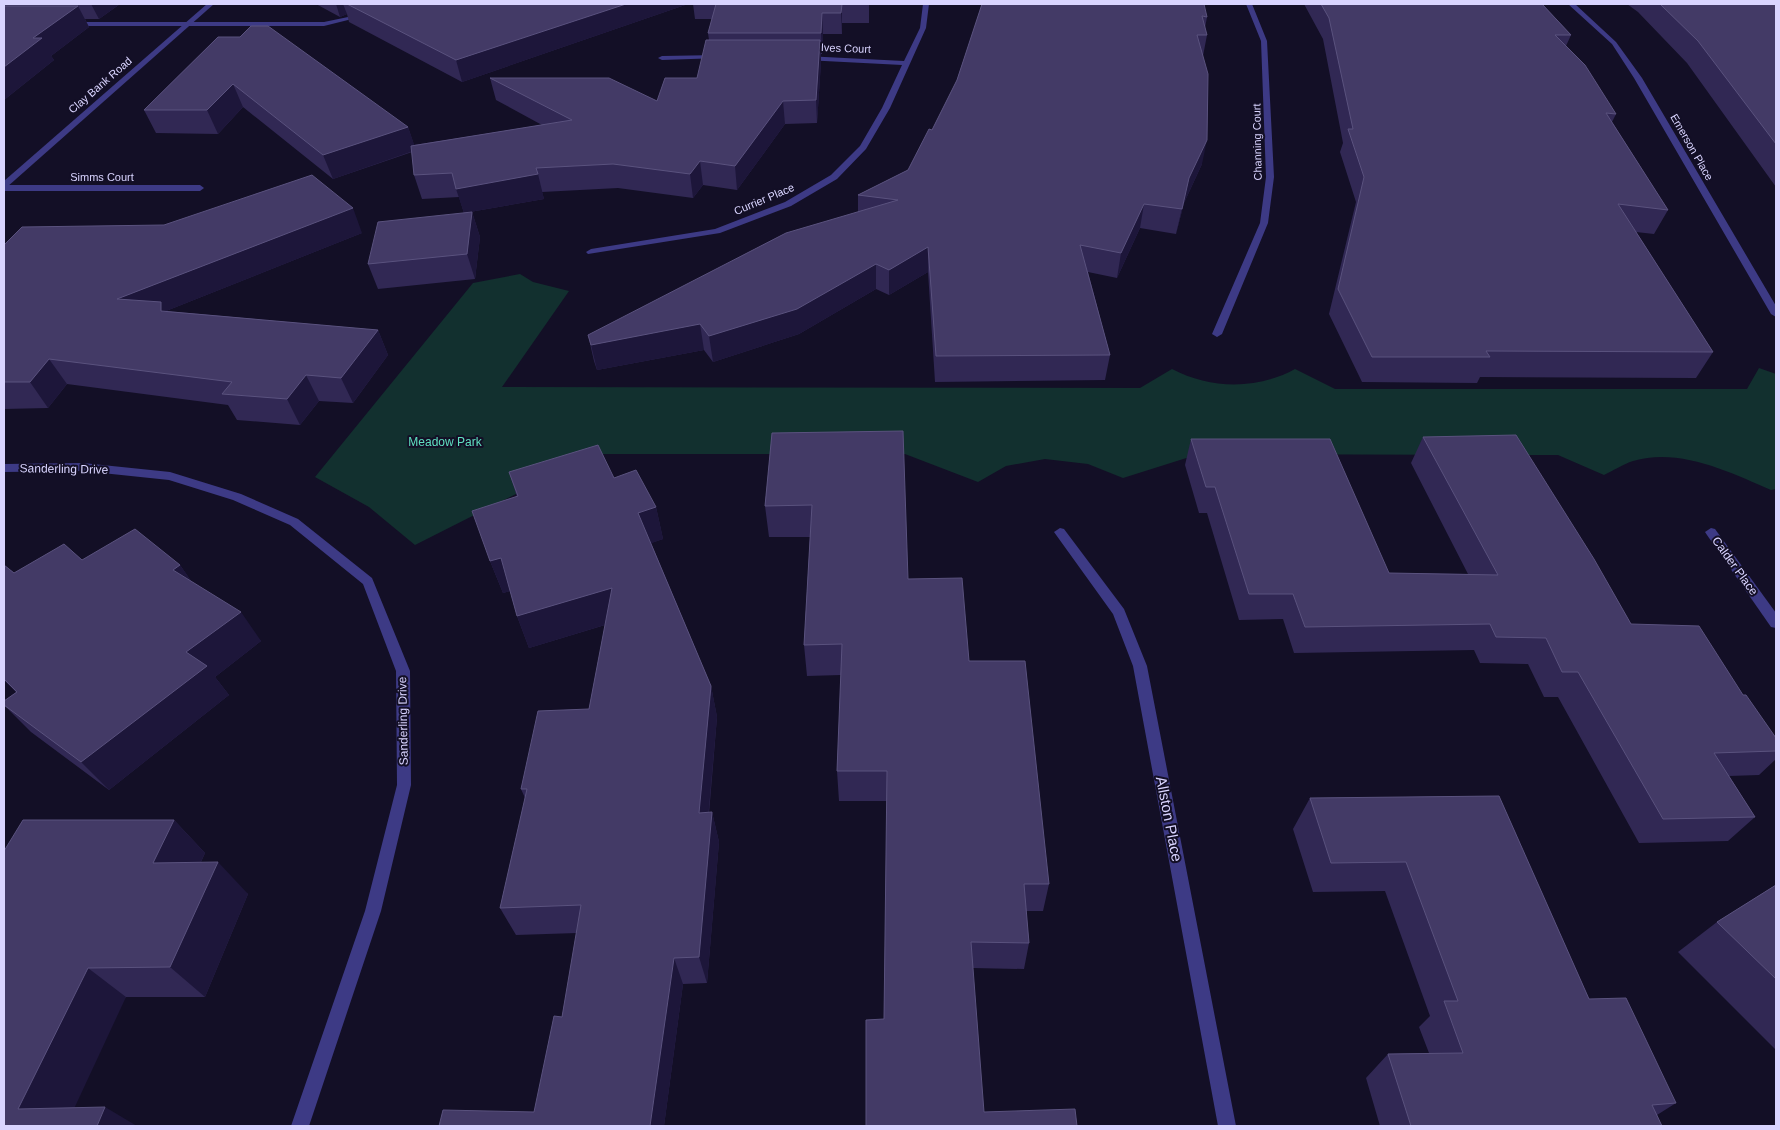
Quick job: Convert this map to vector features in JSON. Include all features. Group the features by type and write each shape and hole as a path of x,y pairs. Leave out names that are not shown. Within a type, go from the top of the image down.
{"street":[{"name":"Clay Bank Road","path":"4,185 211,4"},
{"name":"Currier Place","path":"591,252 717,230 788,204 834,177 863,147 886,108 923,28 926,4"},
{"name":"Channing Court","path":"1217,334 1264,223 1270,177 1264,41 1249,4"},
{"name":"Emerson Place","path":"1570,4 1614,43 1638,78 1776,314"},
{"path":"62,24 324,24 350,18 363,12"},
{"path":"662,58 726,57"},
{"name":"Ives Court","path":"793,58 908,62"},
{"name":"Simms Court","path":"4,188 200,188"},
{"name":"Sanderling Drive","path":"4,468 83,467 170,476 237,497 294,522 368,581 403,671 404,785 372,911 300,1126"},
{"name":"Allston Place","path":"1060,532 1119,612 1140,666 1227,1126"},
{"name":"Calder Place","path":"1710,532 1776,623"}],"green space":[{"name":"Meadow Park","path":"520,274 533,282 569,291 502,387 1140,388 1172,369 1202,380 1218,383 1249,384 1265,381 1295,369 1335,389 1747,389 1759,368 1776,374 1776,489 1771,490 1721,469 1686,459 1668,457 1650,457 1633,461 1604,475 1558,455 1199,454 1123,478 1088,464 1045,459 1006,466 978,482 905,454 595,454 415,545 369,507 315,477 473,283"}],"building":[{"path":"347,4 626,4 456,60"},
{"path":"716,4 842,4 841,13 822,13 821,33 708,33"},
{"path":"982,4 1204,4 1207,17 1202,16 1207,35 1197,35 1208,74 1207,140 1189,178 1182,209 1144,204 1121,253 1080,245 1110,355 936,356 928,247 889,270 876,264 797,309 709,336 700,324 591,345 588,335 786,233 898,200 858,195 908,170 929,129 932,130 957,80"},
{"path":"1321,4 1542,4 1571,35 1555,35 1585,65 1616,114 1606,113 1668,210 1618,204 1713,352 1486,351 1490,357 1372,357 1338,289 1364,177 1348,129 1353,129 1329,18"},
{"path":"1660,4 1776,4 1776,144 1698,41"},
{"path":"4,6 78,6 33,38 42,38 4,67"},
{"path":"251,26 268,26 408,127 323,155 233,84 207,110 144,110 218,37 240,37"},
{"path":"706,40 820,40 816,100 783,101 735,166 700,161 690,174 613,164 536,168 538,174 456,189 452,173 414,175 411,146 572,120 490,78 609,78 657,101 665,78 697,78"},
{"path":"312,175 353,208 117,299 161,302 161,311 378,330 341,378 306,375 287,399 222,394 232,382 49,359 30,382 4,382 4,245 22,227 164,225"},
{"path":"472,212 467,254 368,264 378,222"},
{"path":"903,431 908,579 962,578 969,661 1025,661 1049,884 1024,884 1029,943 971,942 984,1112 1075,1109 1077,1126 866,1126 866,1020 884,1019 887,771 837,771 842,644 804,645 812,505 765,506 772,433"},
{"path":"1516,435 1594,559 1631,624 1699,626 1743,695 1746,695 1776,738 1776,751 1714,753 1755,817 1663,819 1578,672 1562,672 1546,638 1496,637 1490,624 1305,627 1293,594 1249,594 1215,487 1206,487 1191,439 1330,439 1389,573 1498,575 1423,437"},
{"path":"598,445 614,478 636,470 656,507 638,513 711,686 699,813 712,812 699,957 674,958 650,1126 439,1126 443,1110 534,1112 554,1016 562,1017 581,905 500,908 527,789 521,789 538,711 589,709 612,588 517,616 501,558 490,561 472,511 518,496 509,472"},
{"path":"135,529 180,565 173,570 241,612 186,652 207,666 81,762 4,705 4,701 17,692 4,679 4,565 14,573 64,544 82,560"},
{"path":"1499,796 1589,999 1626,998 1676,1103 1652,1105 1662,1126 1411,1126 1388,1054 1463,1053 1444,1001 1458,1001 1406,862 1331,863 1310,798"},
{"path":"23,820 174,820 153,863 218,862 170,967 88,968 18,1109 105,1107 97,1126 4,1126 4,851"},
{"path":"1776,885 1776,979 1717,922"}]}
